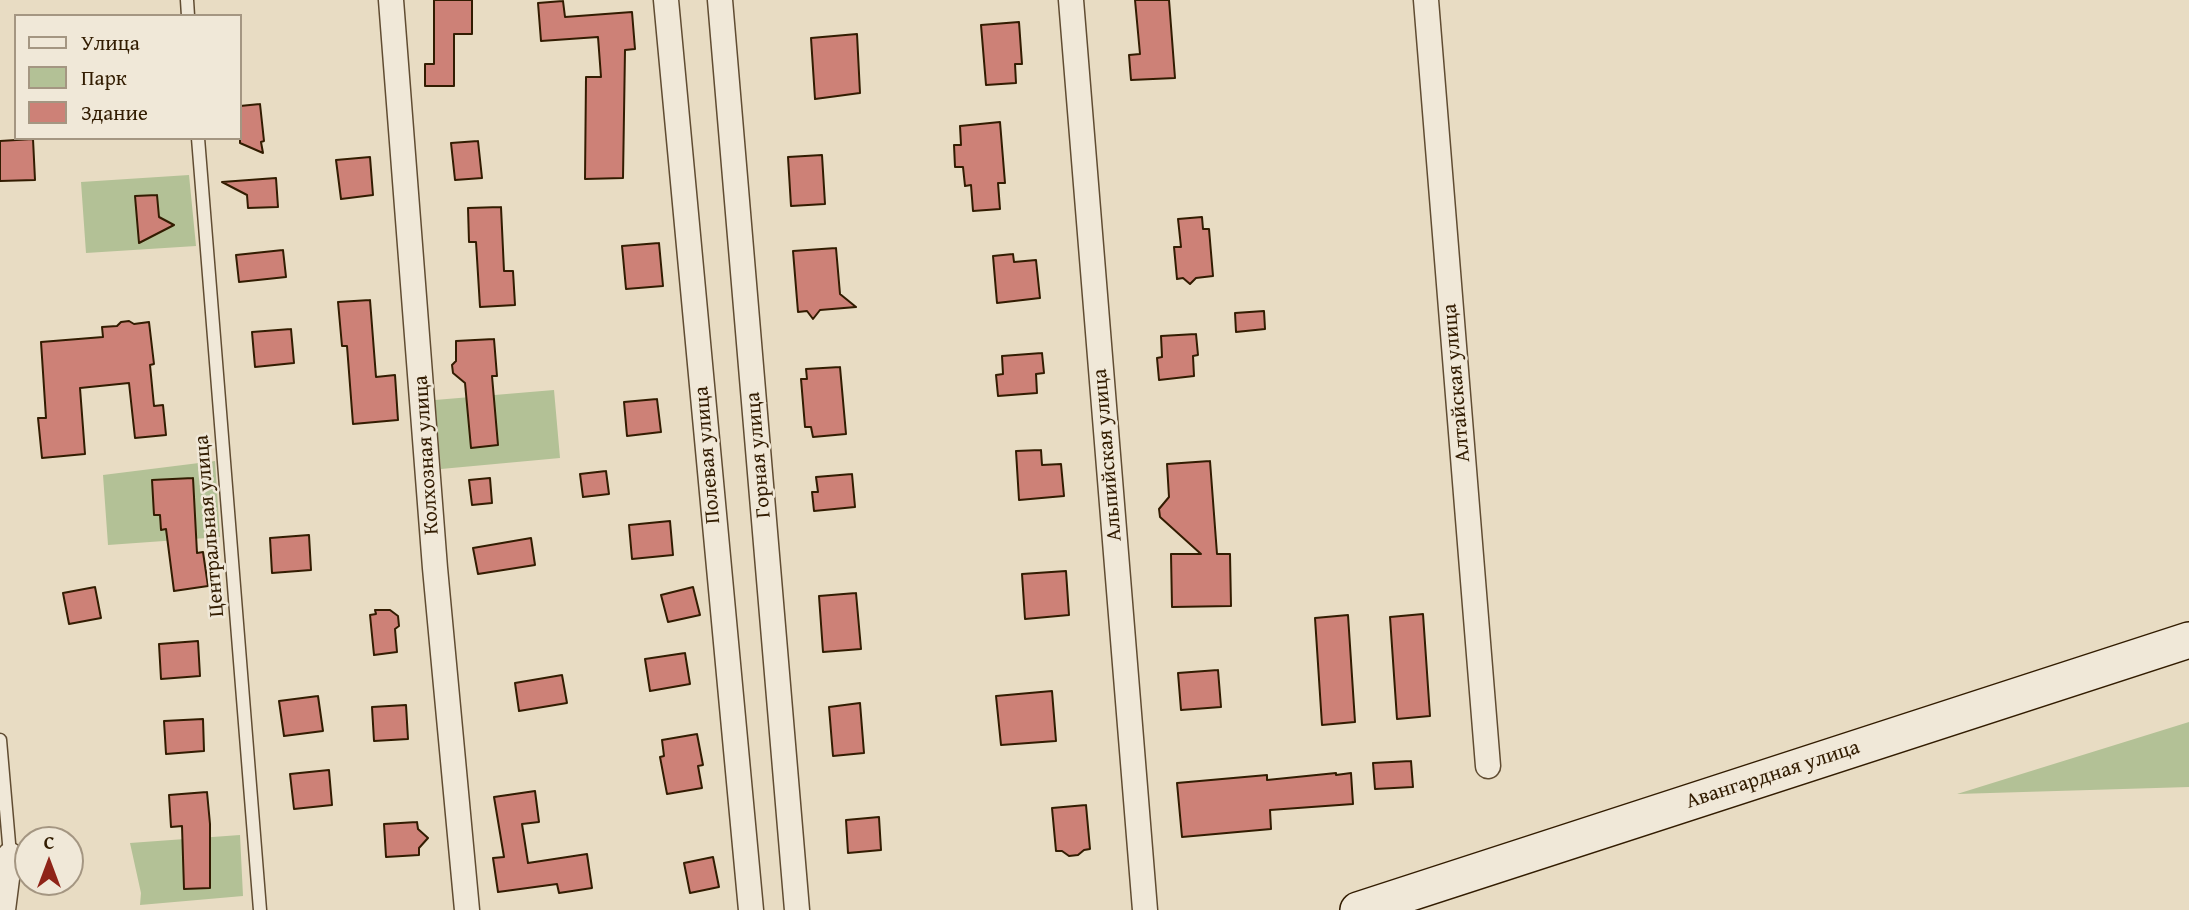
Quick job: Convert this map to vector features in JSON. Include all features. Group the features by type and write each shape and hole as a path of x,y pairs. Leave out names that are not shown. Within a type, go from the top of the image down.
{"main road":[{"name":"Авангардная улица","path":"1358,910 2189,640"}],"street":[{"name":"Колхозная улица","path":"391,0 435,568 467,910"},
{"name":"Полевая улица","path":"666,0 751,910"},
{"name":"Горная улица","path":"720,0 797,910"},
{"name":"Альпийская улица","path":"1071,0 1145,910"},
{"name":"Алтайская улица","path":"1426,0 1488,766"},
{"path":"4,910 10,855"}],"lane":[{"name":"Центральная улица","path":"198,140 260,910"},
{"path":"0,740 10,855"}],"green space":[{"path":"189,175 196,246 86,253 81,182"},
{"path":"554,390 560,458 441,469 435,400"},
{"path":"215,461 220,537 108,545 103,475"},
{"path":"2189,722 2189,787 1957,794"},
{"path":"240,835 243,896 140,905 141,893 130,843"}],"building":[{"path":"434,0 472,0 472,34 454,34 454,86 425,86 425,64 434,64"},
{"path":"1135,0 1169,0 1175,78 1131,80 1129,55 1140,54"},
{"path":"563,1 565,17 632,12 635,49 625,50 623,178 585,179 586,77 601,77 598,37 541,41 538,3"},
{"path":"1019,22 1022,64 1015,64 1016,83 986,85 981,25"},
{"path":"857,34 860,93 815,99 811,38"},
{"path":"260,104 263,153 240,143 242,106"},
{"path":"1000,122 1005,183 998,183 1000,209 973,211 971,185 965,186 963,167 955,167 954,145 961,145 960,126"},
{"path":"33,140 35,180 0,181 0,141"},
{"path":"478,141 482,178 455,180 451,143"},
{"path":"822,155 825,204 791,206 788,157"},
{"path":"370,157 373,195 341,199 336,160"},
{"path":"276,178 278,207 248,208 247,195 222,182"},
{"path":"157,195 159,217 174,225 139,243 135,196"},
{"path":"501,207 504,271 513,271 515,305 480,307 476,242 469,242 468,208"},
{"path":"1202,217 1203,229 1209,229 1213,276 1196,278 1190,284 1183,278 1177,279 1174,247 1181,247 1178,219"},
{"path":"659,243 663,286 626,289 622,246"},
{"path":"836,248 840,294 856,307 820,310 813,319 807,311 798,312 793,251"},
{"path":"283,250 286,277 239,282 236,255"},
{"path":"1013,254 1014,262 1036,260 1040,298 997,303 993,256"},
{"path":"370,300 376,377 395,375 398,420 353,424 347,346 342,346 338,302"},
{"path":"1264,311 1265,329 1236,332 1235,313"},
{"path":"129,321 134,324 149,322 154,364 150,365 154,406 163,405 166,435 135,438 129,383 80,388 85,454 42,458 38,418 46,418 41,342 103,337 102,327 117,326 121,322"},
{"path":"291,329 294,363 255,367 252,332"},
{"path":"1196,334 1198,355 1193,356 1194,376 1159,380 1157,358 1162,357 1161,336"},
{"path":"494,339 497,376 492,376 498,445 471,448 465,383 453,373 456,341"},
{"path":"1042,353 1044,373 1036,374 1037,393 998,396 996,375 1003,374 1002,356"},
{"path":"840,367 846,434 813,437 811,427 805,427 801,379 807,379 806,369"},
{"path":"657,399 661,432 627,436 624,402"},
{"path":"1041,450 1042,465 1061,464 1064,496 1019,500 1016,451"},
{"path":"1210,461 1217,554 1230,554 1231,606 1172,607 1171,554 1201,554 1160,517 1159,509 1169,497 1167,464"},
{"path":"606,471 609,494 583,497 580,474"},
{"path":"852,474 855,507 814,511 812,492 818,492 816,477"},
{"path":"193,478 197,553 203,552 208,586 174,591 166,529 161,530 160,515 154,515 152,480"},
{"path":"490,478 492,503 472,505 469,480"},
{"path":"670,521 673,555 632,559 629,525"},
{"path":"309,535 311,570 272,573 270,538"},
{"path":"531,538 535,565 478,574 473,548"},
{"path":"1066,571 1069,615 1025,619 1022,574"},
{"path":"95,587 101,618 69,624 63,593"},
{"path":"693,587 700,615 668,622 661,595"},
{"path":"856,593 861,649 823,652 819,596"},
{"path":"375,610 390,610 398,616 399,626 395,629 397,652 374,655 370,615 376,614"},
{"path":"1423,614 1430,716 1397,719 1390,617"},
{"path":"1348,615 1355,722 1322,725 1315,618"},
{"path":"198,641 200,676 161,679 159,644"},
{"path":"685,653 690,684 650,691 645,659"},
{"path":"1218,670 1221,707 1181,710 1178,673"},
{"path":"562,675 567,703 519,711 515,683"},
{"path":"1052,691 1056,741 1001,745 996,696"},
{"path":"318,696 323,731 284,736 279,701"},
{"path":"860,703 864,753 833,756 829,707"},
{"path":"406,705 408,739 374,741 372,707"},
{"path":"203,719 204,751 166,754 164,721"},
{"path":"697,734 703,765 698,766 702,788 667,794 660,757 664,756 662,740"},
{"path":"1411,761 1413,787 1375,789 1373,763"},
{"path":"329,770 332,805 294,809 290,774"},
{"path":"1351,773 1353,804 1270,810 1271,829 1182,837 1177,783 1267,775 1267,780"},
{"path":"535,791 539,822 522,824 528,863 587,854 592,888 559,893 557,884 498,892 493,858 504,857 494,797"},
{"path":"207,792 210,888 184,889 182,826 171,827 169,795"},
{"path":"1086,805 1090,849 1069,856 1062,851 1056,851 1052,808"},
{"path":"879,817 881,850 848,853 846,820"},
{"path":"417,822 418,829 428,838 419,848 419,855 386,857 384,824"},
{"path":"713,857 719,887 690,893 684,863"}]}
